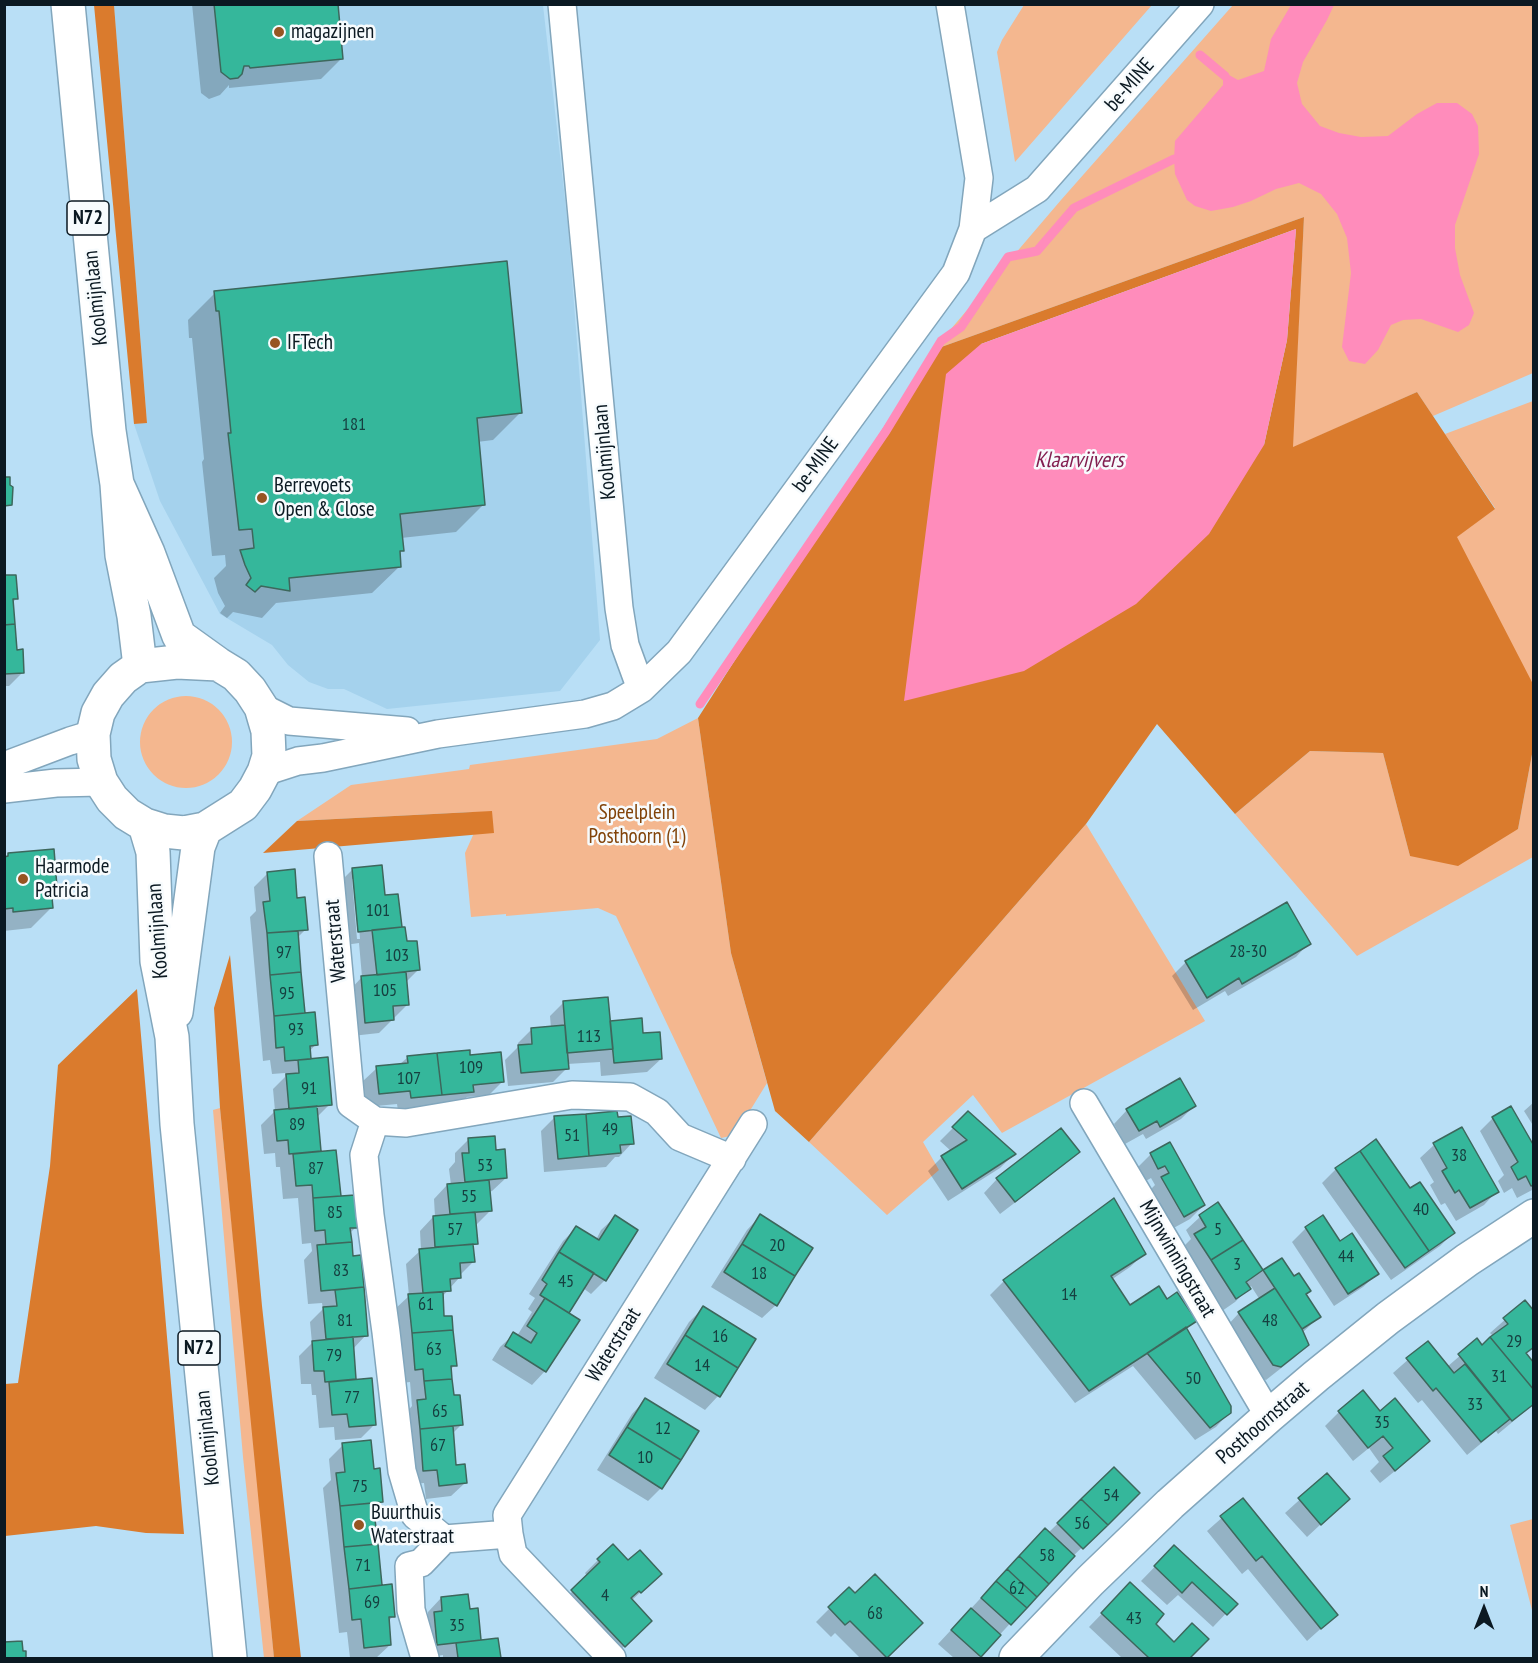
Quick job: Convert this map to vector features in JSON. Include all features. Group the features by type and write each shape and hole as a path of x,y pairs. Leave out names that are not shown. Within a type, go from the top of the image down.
{"main road":[{"name":"Koolmijnlaan","path":"68,4 109,431 117,484 122,555 134,616 140,666 123,678 108,695 98,713 93,734 94,759 101,782 112,800 127,814 145,825 164,831 184,833 205,829 243,805 255,789 269,756 268,731 261,707 236,675 179,636 148,553 117,484"},
{"path":"140,666 177,662 218,664"},
{"name":"Koolmijnlaan","path":"145,825 153,852 157,961 172,1037 177,1124 230,1659"},
{"name":"Koolmijnlaan","path":"172,1037 198,847 205,829"},
{"name":"Posthoornstraat","path":"1016,1659 1090,1581 1170,1504 1269,1416 1388,1318 1467,1260 1533,1216"}],"street":[{"name":"Koolmijnlaan","path":"264,772 298,761 438,734 585,714 613,706 640,689 625,645 619,608 562,4"},
{"name":"be-MINE","path":"973,229 1037,189 1200,4"},
{"name":"be-MINE","path":"640,689 679,652 956,273 973,229 979,178 956,7"},
{"name":"Koolmijnlaan","path":"261,707 289,721 438,734"},
{"path":"4,766 93,734"},
{"path":"4,789 56,783 101,782"},
{"name":"Waterstraat","path":"328,856 351,1104 375,1121"},
{"path":"444,1539 415,1515 402,1471 364,1155 375,1121 406,1123 572,1095 630,1097 657,1112 680,1137 732,1159"},
{"name":"Mijnwinningstraat","path":"1084,1102 1269,1416"},
{"name":"Waterstraat","path":"612,1659 513,1554 507,1515 753,1124"},
{"path":"425,1659 411,1610 409,1566 421,1563 444,1539 509,1534"}],"shaded area":[{"path":"94,5 114,5 147,423 134,424"},
{"path":"114,5 543,5 568,226 600,640 560,691 387,709 344,689 328,689 309,682 288,665 272,645 220,614 160,501 134,424 147,422"},
{"path":"1304,217 1293,447 1417,392 1495,509 1457,537 1534,686 1533,749 1518,829 1458,866 1410,856 1383,753 1310,751 1235,814 1157,724 1086,824 809,1142 775,1111 731,953 698,718 933,350","holes":["1296,229 1287,340 1264,445 981,344"]},
{"path":"492,811 494,833 263,853 297,821"},
{"path":"230,955 262,1306 301,1658 274,1658 220,1108 214,1008"},
{"path":"137,989 184,1534 146,1533 96,1526 5,1536 5,1384 18,1383 50,1166 58,1065"}],"green space":[{"path":"1024,5 1152,5 1015,162 997,52"},
{"path":"1233,5 1533,5 1533,373 1433,416 1417,392 1292,448 1304,217 933,350 1061,200"},
{"path":"1533,401 1533,686 1456,537 1495,508 1445,434"},
{"path":"186,696 204,699 219,709 229,724 232,742 229,760 219,775 204,785 186,788 168,785 153,775 143,760 140,742 143,724 153,709 168,699"},
{"name":"Speelplein Posthoorn (1)","path":"698,718 731,953 767,1083 735,1135 721,1138 616,916 598,908 471,917 465,853 474,833 472,812 297,821 351,785 469,769 470,765 657,739"},
{"path":"1533,749 1533,857 1357,956 1235,814 1310,751 1383,753 1410,856 1518,829"},
{"path":"1086,824 1205,1021 1002,1133 973,1095 923,1142 939,1170 887,1215 809,1142"},
{"path":"220,1108 274,1658 264,1658 243,1457 213,1110"},
{"path":"1534,1519 1533,1614 1510,1525"}],"water":[{"path":"1291,5 1334,5 1303,62 1297,83 1302,104 1320,126 1339,133 1361,137 1388,136 1417,114 1437,103 1457,103 1472,114 1478,126 1479,154 1455,225 1455,248 1460,275 1474,313 1469,325 1458,332 1421,319 1403,320 1391,325 1378,350 1365,364 1349,361 1342,347 1351,273 1347,238 1337,214 1321,194 1299,183 1276,189 1233,207 1211,211 1195,206 1187,200 1175,174 1175,141 1223,85 1223,77 1229,75 1238,80 1264,71 1271,39"},
{"name":"Klaarvijvers","path":"1296,229 1287,340 1264,445 1209,534 1136,604 1024,671 904,701 946,374 981,344"}],"building":[{"name":"magazijnen","path":"214,4 338,4 343,59 250,68 244,66 238,78 230,79 221,72"},
{"path":"507,261 522,413 477,418 485,505 400,514 404,551 400,551 401,567 289,578 290,591 261,586 255,592 246,585 251,578 240,550 254,548 252,529 239,530 228,433 231,433 219,311 216,311 214,291"},
{"path":"4,477 10,477 10,485 13,487 12,505 4,506"},
{"path":"4,575 16,575 18,599 13,599 15,624 4,625"},
{"path":"15,624 17,650 23,649 24,673 4,674 4,625"},
{"path":"54,849 57,887 51,887 53,908 13,912 13,908 4,909 4,857 8,856 8,853"},
{"path":"382,865 385,895 398,894 402,927 358,932 352,868"},
{"path":"295,869 297,898 305,897 308,930 267,933 263,902 270,901 267,872"},
{"path":"1287,902 1311,944 1242,984 1239,978 1207,998 1185,961"},
{"path":"405,927 407,941 417,941 420,970 377,975 372,930"},
{"path":"298,931 301,972 270,975 267,933"},
{"path":"301,972 305,1013 274,1016 270,975"},
{"path":"406,972 409,1005 393,1006 394,1020 365,1023 361,976"},
{"path":"608,997 613,1049 567,1053 563,1001"},
{"path":"315,1012 318,1045 310,1046 311,1059 285,1061 284,1047 276,1048 274,1016"},
{"path":"642,1018 643,1033 660,1032 662,1059 614,1063 610,1021"},
{"path":"565,1025 569,1069 521,1073 518,1045 532,1044 531,1028"},
{"path":"470,1050 470,1055 501,1052 504,1082 473,1085 474,1092 442,1095 437,1053"},
{"path":"437,1053 442,1095 411,1098 410,1091 379,1094 376,1066 408,1063 407,1056"},
{"path":"328,1057 332,1105 289,1109 286,1074 299,1073 298,1060"},
{"path":"1180,1078 1196,1106 1160,1127 1157,1121 1139,1131 1126,1109"},
{"path":"317,1106 321,1151 289,1154 288,1140 277,1141 274,1110"},
{"path":"1511,1106 1534,1146 1534,1185 1531,1186 1526,1176 1518,1180 1511,1167 1518,1162 1492,1117"},
{"path":"617,1111 618,1117 631,1116 634,1144 620,1145 621,1153 589,1156 586,1114"},
{"path":"968,1111 1016,1154 962,1189 941,1156 967,1140 952,1127"},
{"path":"586,1114 589,1156 558,1159 554,1116"},
{"path":"1462,1127 1499,1192 1470,1208 1459,1190 1455,1193 1442,1171 1447,1168 1433,1143"},
{"path":"1061,1128 1080,1152 1015,1202 996,1178"},
{"path":"495,1136 496,1150 505,1149 507,1178 465,1182 462,1153 469,1153 468,1138"},
{"path":"1376,1139 1410,1188 1420,1182 1455,1233 1429,1251 1360,1151"},
{"path":"1170,1142 1205,1205 1184,1217 1161,1177 1169,1173 1165,1166 1158,1169 1150,1153"},
{"path":"336,1150 341,1196 313,1198 312,1185 296,1186 293,1154"},
{"path":"1360,1151 1429,1251 1405,1268 1335,1168"},
{"path":"489,1180 492,1211 450,1214 447,1184"},
{"path":"355,1195 358,1228 350,1228 352,1242 326,1244 325,1230 315,1231 313,1198"},
{"path":"1114,1198 1146,1254 1111,1276 1130,1305 1159,1286 1167,1299 1177,1292 1197,1321 1089,1391 1003,1280"},
{"path":"1218,1202 1243,1240 1211,1260 1194,1234 1206,1227 1199,1215"},
{"path":"475,1212 478,1244 435,1247 433,1216"},
{"path":"760,1214 813,1248 795,1276 742,1244"},
{"path":"615,1215 638,1230 606,1281 559,1252 576,1226 599,1240"},
{"path":"1323,1215 1340,1241 1352,1233 1379,1274 1348,1294 1305,1227"},
{"path":"1243,1240 1263,1270 1246,1282 1251,1289 1236,1299 1211,1260"},
{"path":"352,1242 353,1256 361,1255 364,1287 321,1291 317,1245"},
{"path":"473,1244 475,1262 460,1263 461,1278 450,1279 451,1291 423,1293 419,1249"},
{"path":"742,1244 795,1276 777,1306 724,1272"},
{"path":"559,1252 594,1273 569,1313 540,1295 547,1284 542,1280"},
{"path":"1282,1258 1294,1276 1299,1273 1311,1291 1306,1294 1321,1317 1302,1329 1263,1270"},
{"path":"364,1287 368,1336 326,1339 323,1307 337,1306 335,1290"},
{"path":"1275,1288 1302,1329 1309,1345 1281,1367 1273,1365 1238,1312"},
{"path":"443,1292 444,1316 452,1316 453,1330 412,1333 408,1294"},
{"path":"545,1298 580,1320 546,1372 505,1346 513,1332 531,1343 537,1333 527,1326"},
{"path":"1525,1300 1534,1311 1534,1347 1526,1353 1534,1363 1534,1390 1490,1337 1508,1324 1503,1318"},
{"path":"703,1306 756,1339 738,1368 685,1335"},
{"path":"1186,1327 1231,1406 1231,1413 1210,1428 1147,1353"},
{"path":"453,1330 457,1366 451,1366 452,1379 424,1381 423,1369 415,1370 412,1333"},
{"path":"685,1335 738,1368 720,1397 667,1364"},
{"path":"353,1337 356,1379 325,1382 324,1371 314,1371 312,1341"},
{"path":"1490,1337 1534,1390 1534,1404 1512,1421 1458,1354 1477,1338 1482,1345"},
{"path":"1428,1341 1454,1373 1465,1364 1510,1419 1481,1442 1436,1388 1433,1391 1406,1358"},
{"path":"372,1378 376,1425 349,1427 347,1414 332,1415 329,1382"},
{"path":"452,1379 454,1395 460,1395 463,1425 420,1429 417,1400 426,1399 424,1381"},
{"path":"1363,1390 1380,1411 1395,1398 1430,1441 1395,1471 1383,1456 1393,1448 1383,1436 1368,1448 1338,1411"},
{"path":"645,1398 699,1431 681,1460 627,1427"},
{"path":"453,1426 456,1465 465,1464 467,1483 439,1486 437,1470 423,1471 420,1429"},
{"path":"627,1427 681,1460 662,1489 609,1455"},
{"path":"371,1440 374,1469 380,1468 383,1502 340,1506 336,1473 345,1472 342,1443"},
{"path":"1114,1467 1140,1493 1108,1525 1081,1499"},
{"path":"1327,1473 1350,1499 1321,1525 1298,1498"},
{"path":"1243,1498 1338,1615 1321,1629 1262,1556 1256,1561 1220,1516"},
{"path":"1081,1499 1108,1525 1083,1549 1057,1523"},
{"name":"Buurthuis Waterstraat","path":"373,1503 378,1544 344,1547 340,1506"},
{"path":"1045,1528 1075,1556 1049,1584 1019,1556"},
{"path":"378,1544 382,1585 349,1589 344,1547"},
{"path":"613,1544 628,1560 640,1550 662,1574 641,1593 639,1591 631,1598 652,1621 625,1647 571,1590 600,1562 597,1559"},
{"path":"1174,1545 1238,1604 1227,1615 1192,1582 1182,1593 1154,1566"},
{"path":"1019,1556 1049,1584 1037,1597 1007,1569"},
{"path":"1007,1569 1037,1597 1027,1608 996,1581"},
{"path":"875,1574 923,1623 887,1658 850,1621 845,1625 828,1607 849,1587 855,1593"},
{"path":"996,1581 1027,1608 1011,1625 981,1598"},
{"path":"1130,1582 1164,1614 1156,1624 1174,1642 1192,1623 1209,1639 1190,1658 1149,1658 1101,1613"},
{"path":"392,1584 395,1617 389,1617 391,1645 364,1648 361,1619 352,1620 349,1589"},
{"path":"468,1594 470,1609 478,1608 481,1640 437,1645 434,1612 442,1611 441,1597"},
{"path":"971,1608 1001,1635 981,1657 951,1630"},
{"path":"498,1638 501,1658 458,1658 456,1643"},
{"path":"22,1641 26,1658 4,1658 4,1642"}],"waterway":[{"path":"1200,55 1225,76"},
{"path":"700,704 886,431 941,341 961,327 1008,257 1037,251 1074,208 1174,159"}],"place":[{"name":"magazijnen","path":"279,32"},
{"name":"IFTech","path":"275,343"},
{"name":"Berrevoets Open & Close","path":"262,498"},
{"name":"Haarmode Patricia","path":"23,879"},
{"name":"Buurthuis Waterstraat","path":"359,1525"}]}
